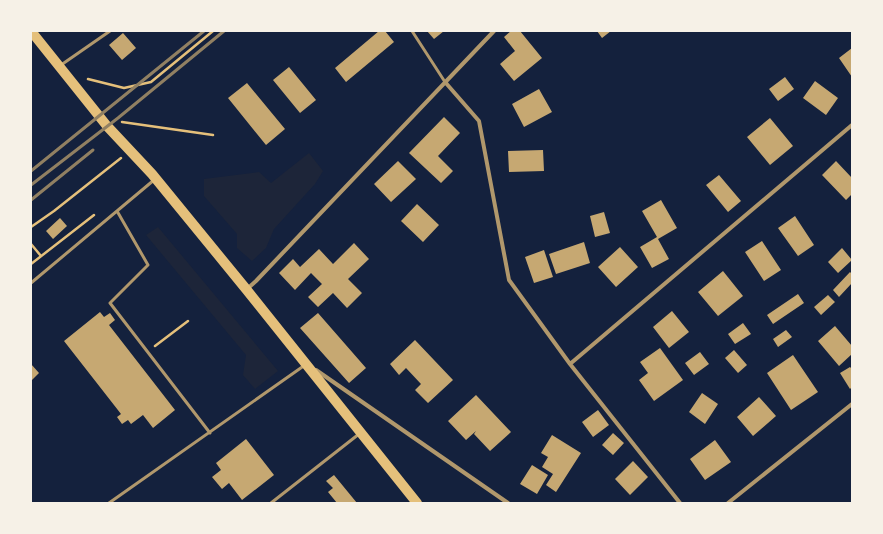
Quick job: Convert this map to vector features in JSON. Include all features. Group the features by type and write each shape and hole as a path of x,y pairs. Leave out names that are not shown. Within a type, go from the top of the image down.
{"main road":[{"path":"31,31 107,126 156,179 246,289 417,503"}],"street":[{"path":"246,289 256,281 494,31"},
{"path":"445,82 479,122 509,280 570,364 680,503"},
{"path":"570,364 852,125"},
{"path":"306,364 508,503"},
{"path":"728,503 852,404"}],"lane":[{"path":"59,66 110,31"},
{"path":"412,31 445,82"},
{"path":"31,282 156,179"},
{"path":"117,211 148,265 110,303 210,433"},
{"path":"109,503 306,364"},
{"path":"271,503 361,432"}],"path":[{"path":"88,78 124,88 151,82 213,31"},
{"path":"121,122 213,135"},
{"path":"31,227 54,211 121,158"},
{"path":"31,264 96,214"},
{"path":"31,244 41,256"},
{"path":"147,351 188,321"}],"shaded area":[{"path":"309,153 323,171 315,184 274,229 266,248 252,261 237,248 237,234 204,196 204,179 259,172 271,183"},
{"path":"158,227 278,371 255,389 243,375 246,355 146,235"}],"building":[{"path":"379,31 385,31 394,42 346,82 335,68"},
{"path":"427,31 444,31 434,39"},
{"path":"511,31 520,31 542,58 514,81 500,64 515,51 504,37"},
{"path":"597,31 611,31 602,38"},
{"path":"123,33 136,48 122,60 109,45"},
{"path":"852,48 852,77 839,58"},
{"path":"289,67 316,100 300,113 273,80"},
{"path":"785,77 794,89 778,101 769,89"},
{"path":"815,81 838,98 826,115 803,98"},
{"path":"247,83 285,129 266,145 228,98"},
{"path":"539,89 552,112 524,127 512,104"},
{"path":"444,117 460,133 438,156 453,171 441,183 409,153"},
{"path":"770,118 793,146 770,165 747,137"},
{"path":"543,150 544,171 509,172 508,151"},
{"path":"398,161 416,179 391,202 374,184"},
{"path":"836,161 852,178 852,194 846,200 822,175"},
{"path":"719,175 741,201 728,212 706,185"},
{"path":"661,200 677,228 658,239 669,259 652,268 640,247 657,237 642,211"},
{"path":"417,204 439,225 423,242 401,221"},
{"path":"604,212 610,233 595,237 590,216"},
{"path":"795,216 814,245 798,256 778,228"},
{"path":"60,218 67,226 53,239 46,231"},
{"path":"762,241 781,270 764,281 745,252"},
{"path":"584,242 590,263 556,274 549,254"},
{"path":"354,243 369,259 348,279 362,293 347,308 333,293 318,307 308,297 322,284 311,273 295,290 279,273 293,259 300,267 319,249 333,264"},
{"path":"620,247 638,267 616,287 598,267"},
{"path":"842,248 852,260 838,273 828,262"},
{"path":"544,250 553,277 534,283 525,257"},
{"path":"723,271 743,296 718,316 698,292"},
{"path":"850,272 852,274 852,283 839,297 833,290"},
{"path":"798,294 804,303 773,324 767,315"},
{"path":"828,295 835,302 821,315 814,307"},
{"path":"672,311 689,332 669,348 653,327"},
{"path":"100,312 104,317 110,313 115,320 109,325 175,410 153,428 143,415 131,424 128,420 122,424 117,417 121,414 64,341"},
{"path":"318,313 366,368 349,383 300,328"},
{"path":"743,323 751,334 735,344 728,334"},
{"path":"835,326 852,346 852,354 839,366 818,341"},
{"path":"786,330 792,337 778,347 773,339"},
{"path":"415,340 453,380 428,403 415,390 421,384 406,368 399,375 390,364"},
{"path":"660,348 683,380 654,401 639,380 648,373 640,362"},
{"path":"734,350 747,365 738,373 725,358"},
{"path":"700,352 709,364 694,375 685,363"},
{"path":"793,355 818,392 791,410 767,373"},
{"path":"31,364 39,373 31,381"},
{"path":"850,367 852,369 852,387 850,389 840,373"},
{"path":"702,393 718,404 705,424 689,412"},
{"path":"476,395 511,432 490,451 474,434 476,431 466,440 448,421"},
{"path":"759,397 776,416 753,436 737,417"},
{"path":"598,410 609,425 593,437 582,422"},
{"path":"613,433 624,443 613,455 602,445"},
{"path":"552,435 581,453 556,492 546,485 553,474 542,467 548,457 541,453"},
{"path":"246,439 274,475 242,500 229,483 222,489 212,477 221,470 216,463"},
{"path":"715,440 731,462 705,480 690,459"},
{"path":"633,461 648,477 630,495 615,479"},
{"path":"532,465 548,475 537,494 520,484"},
{"path":"334,475 357,503 337,503 328,492 333,488 326,481"}],"railway":[{"path":"31,171 204,31"},
{"path":"31,185 118,118 224,31"},
{"path":"31,200 93,150"}]}
